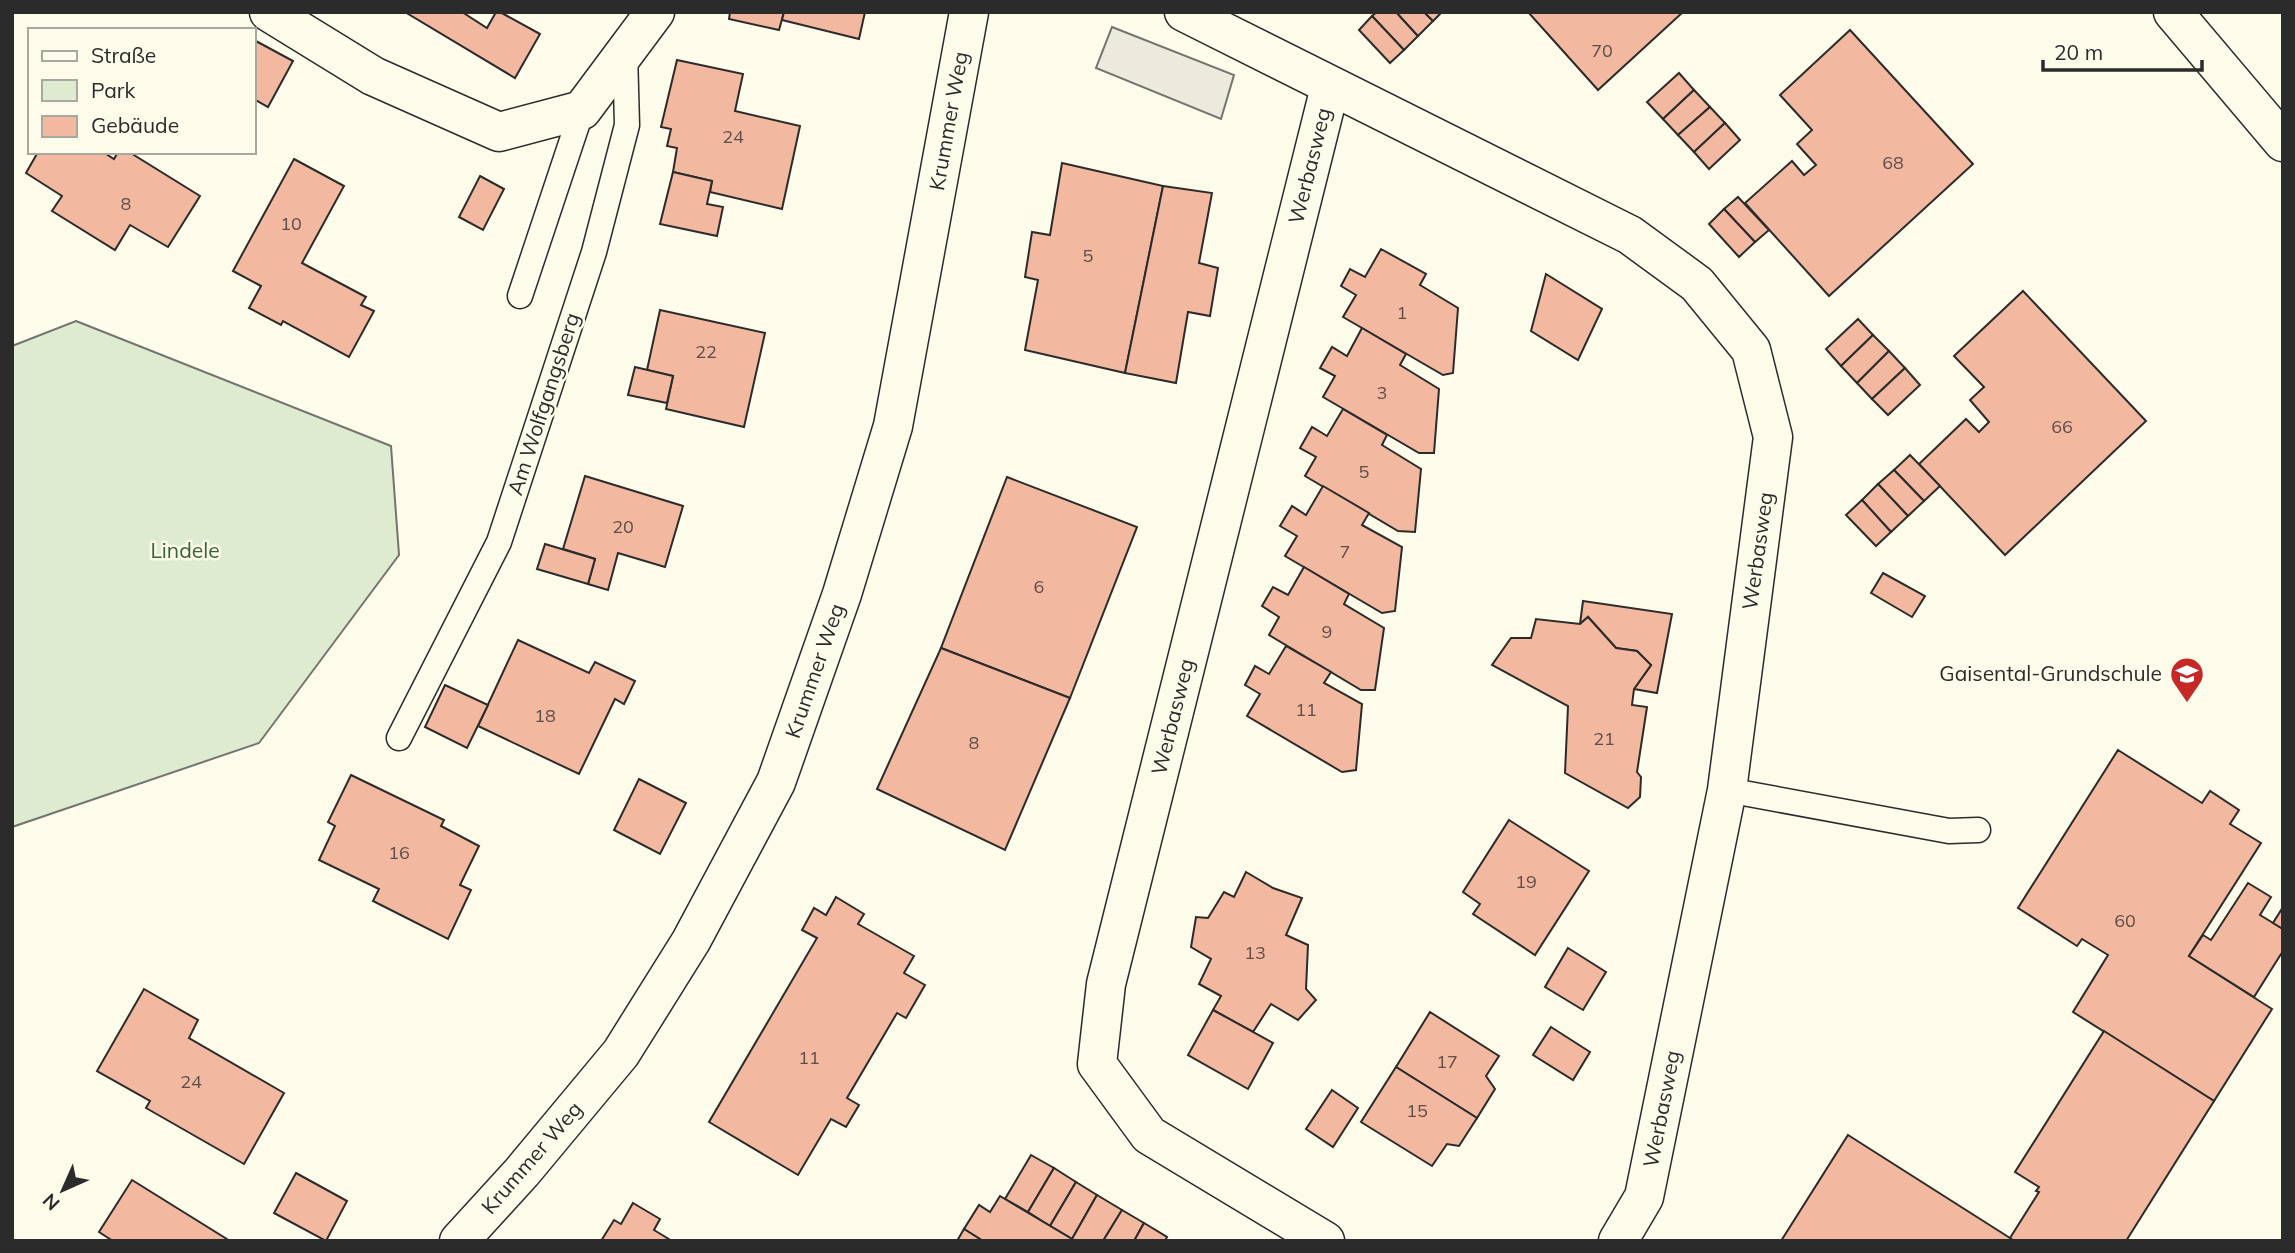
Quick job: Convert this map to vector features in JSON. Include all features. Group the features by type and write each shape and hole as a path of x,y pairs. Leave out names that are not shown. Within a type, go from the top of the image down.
{"street":[{"path":"269,12 373,76 499,132 582,110 655,12"},
{"name":"Krummer Weg","path":"459,1241 522,1172 621,1053 691,941 776,782 842,594 893,426 969,12"},
{"name":"Werbasweg","path":"1184,12 1630,236 1698,284 1751,350 1773,437 1727,790 1644,1196 1618,1241"},
{"path":"2173,12 2283,142"},
{"name":"Werbasweg","path":"1325,1241 1149,1135 1097,1064 1106,984 1330,87"}],"lane":[{"name":"Am Wolfgangsberg","path":"399,738 499,542 594,252 627,125 625,52"},
{"path":"520,296 582,110"},
{"path":"1727,790 1949,831 1978,830"}],"green space":[{"name":"Lindele","path":"76,321 391,446 399,555 259,743 12,827 12,346"}],"shaded area":[{"path":"1112,27 1234,75 1221,119 1096,68"}],"building":[{"path":"405,12 462,12 487,28 496,12 500,12 540,34 515,78"},
{"path":"730,12 784,12 779,30 729,19"},
{"path":"784,12 865,12 859,39 782,20"},
{"path":"1377,12 1396,12 1418,36 1404,50 1372,16"},
{"path":"1396,12 1424,12 1433,21 1418,36"},
{"path":"1424,12 1442,12 1433,21"},
{"path":"1528,12 1683,12 1598,90"},
{"path":"1372,16 1404,50 1390,63 1359,30"},
{"path":"1850,30 1973,164 1829,296 1745,203 1792,161 1804,175 1816,165 1797,144 1812,130 1780,95"},
{"path":"256,41 293,61 268,107 256,100"},
{"path":"677,60 743,74 735,111 800,126 782,209 710,192 712,181 673,172 677,148 667,146 671,129 661,127"},
{"path":"1679,73 1694,90 1663,119 1647,102"},
{"path":"1694,90 1710,107 1678,135 1663,119"},
{"path":"1710,107 1725,123 1694,152 1678,135"},
{"path":"1725,123 1740,140 1709,169 1694,152"},
{"path":"37,154 106,154 114,159 117,154 132,154 200,196 168,247 130,225 115,250 52,211 62,196 26,173"},
{"path":"294,159 344,186 302,263 366,297 361,305 374,311 349,357 283,321 281,325 249,308 261,286 233,271"},
{"path":"1062,163 1163,186 1125,373 1025,350 1038,280 1025,277 1032,232 1050,235"},
{"path":"673,172 712,181 707,204 723,207 717,236 660,224"},
{"path":"480,176 504,189 483,230 459,217"},
{"path":"1163,186 1212,193 1199,263 1218,268 1210,316 1188,312 1176,383 1125,373"},
{"path":"1738,197 1769,230 1755,242 1724,209"},
{"path":"1724,209 1755,242 1739,257 1709,224"},
{"path":"1381,249 1426,274 1420,285 1458,308 1453,373 1443,375 1343,317 1356,295 1341,286 1350,269 1365,277"},
{"path":"1546,274 1602,309 1578,360 1531,331"},
{"path":"2023,291 2146,421 2005,555 1919,464 1966,419 1979,432 1989,422 1970,400 1984,387 1954,356"},
{"path":"660,310 765,333 744,427 666,409 673,376 647,370"},
{"path":"1858,319 1873,335 1841,366 1826,349"},
{"path":"1362,328 1406,354 1400,365 1439,389 1434,453 1419,453 1323,397 1335,376 1320,368 1332,347 1347,356"},
{"path":"1873,335 1889,351 1857,383 1841,366"},
{"path":"1889,351 1905,368 1872,399 1857,383"},
{"path":"635,367 673,376 667,403 628,395"},
{"path":"1905,368 1920,385 1888,415 1872,399"},
{"path":"1343,409 1387,435 1382,445 1421,469 1415,532 1398,531 1305,476 1316,457 1300,448 1312,427 1327,436"},
{"path":"1910,455 1940,486 1924,501 1894,470"},
{"path":"1894,470 1924,501 1908,516 1878,484"},
{"path":"585,476 683,506 665,567 618,553 608,590 588,584 595,559 563,549"},
{"path":"1007,477 1137,527 1070,698 941,648"},
{"path":"1878,484 1908,516 1891,532 1862,500"},
{"path":"1323,486 1369,513 1362,525 1402,547 1395,611 1382,613 1285,556 1297,536 1280,526 1292,506 1306,515"},
{"path":"1862,500 1891,532 1876,546 1846,515"},
{"path":"545,544 595,559 588,584 537,569"},
{"path":"1304,567 1349,594 1344,604 1384,628 1375,690 1361,690 1269,635 1279,617 1262,606 1273,587 1288,595"},
{"path":"1883,573 1925,596 1912,617 1871,593"},
{"path":"1583,601 1672,614 1657,693 1634,689 1651,665 1637,651 1616,648 1588,617 1580,624"},
{"path":"1588,617 1616,648 1637,651 1651,665 1634,689 1632,705 1647,707 1637,772 1641,777 1640,797 1628,808 1565,773 1568,706 1492,665 1511,638 1531,638 1536,619 1580,624"},
{"path":"518,640 589,673 595,662 635,681 624,704 615,699 579,774 478,726"},
{"path":"1286,646 1331,672 1324,683 1362,704 1356,770 1342,772 1247,716 1260,694 1245,685 1255,666 1269,674"},
{"path":"941,648 1070,698 1005,850 877,789"},
{"path":"445,685 488,705 467,748 425,727"},
{"path":"2118,750 2202,803 2210,791 2239,810 2230,824 2261,843 2189,956 2272,1009 2214,1101 2073,1012 2108,955 2082,939 2077,946 2018,908"},
{"path":"351,775 444,820 441,826 479,846 460,885 471,890 448,939 373,901 379,889 319,860 335,826 328,822"},
{"path":"639,779 686,803 660,854 614,830"},
{"path":"1509,820 1589,871 1535,955 1473,914 1480,904 1463,892"},
{"path":"1246,872 1273,888 1302,898 1286,935 1308,945 1306,989 1316,1000 1298,1020 1271,1004 1253,1032 1213,1010 1221,996 1199,984 1211,959 1191,947 1196,917 1208,918 1224,892 1234,897"},
{"path":"2248,883 2271,897 2260,915 2283,929 2283,955 2281,954 2254,997 2189,956 2203,935 2211,940"},
{"path":"836,897 864,914 858,924 914,956 904,973 925,985 906,1018 897,1013 847,1098 859,1105 846,1127 831,1119 798,1175 709,1122 817,938 802,930 814,908 826,915"},
{"path":"2283,907 2283,929 2273,923"},
{"path":"1568,948 1606,972 1583,1010 1545,987"},
{"path":"144,989 198,1020 189,1038 284,1093 244,1164 146,1108 150,1101 97,1071"},
{"path":"1213,1010 1273,1043 1248,1089 1188,1055"},
{"path":"1430,1012 1499,1056 1486,1076 1495,1089 1477,1118 1396,1067"},
{"path":"1551,1027 1590,1052 1573,1080 1533,1055"},
{"path":"2104,1031 2214,1101 2126,1241 2014,1241 2010,1238 2039,1192 2036,1191 2039,1187 2015,1172"},
{"path":"1396,1067 1477,1118 1459,1146 1447,1144 1432,1166 1361,1122"},
{"path":"1332,1090 1358,1108 1333,1147 1306,1129"},
{"path":"1848,1135 2010,1238 2014,1241 1781,1241"},
{"path":"1031,1155 1054,1168 1028,1212 1005,1199"},
{"path":"1054,1168 1076,1182 1050,1226 1028,1212"},
{"path":"296,1173 347,1201 326,1241 274,1213"},
{"path":"132,1180 230,1241 113,1241 99,1232"},
{"path":"1076,1182 1097,1195 1072,1239 1050,1226"},
{"path":"1097,1195 1122,1210 1103,1241 1075,1241 1072,1239"},
{"path":"1000,1196 1072,1239 1071,1241 983,1241 964,1229 979,1205 990,1212"},
{"path":"633,1203 660,1219 654,1230 672,1241 601,1241 614,1220 621,1224"},
{"path":"1122,1210 1144,1223 1134,1241 1103,1241"},
{"path":"1144,1223 1167,1237 1165,1241 1134,1241"},
{"path":"964,1229 983,1241 957,1241"}],"place":[{"name":"Gaisental-Grundschule","path":"2187,704"}]}
